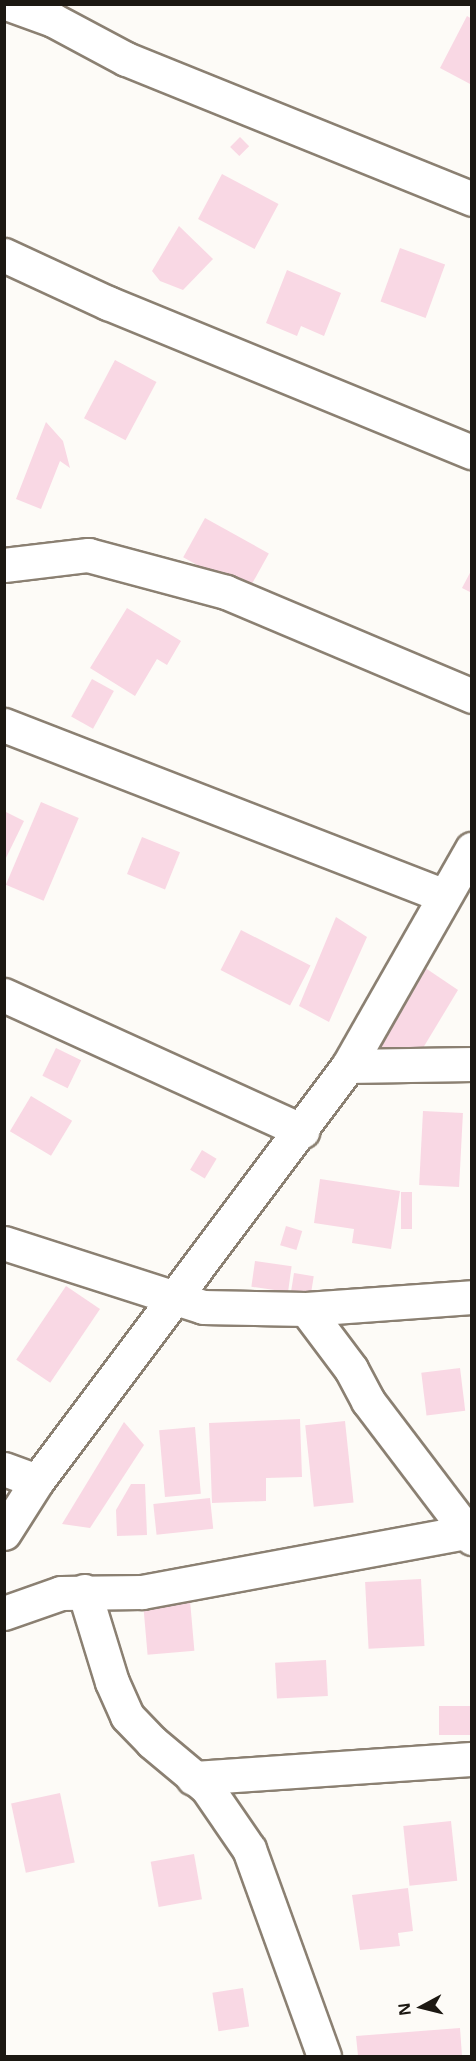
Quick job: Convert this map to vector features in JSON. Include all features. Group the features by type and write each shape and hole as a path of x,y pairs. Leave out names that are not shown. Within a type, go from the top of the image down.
{"street":[{"path":"9,4 53,21 126,59 471,199"},
{"path":"4,255 108,303 471,452"},
{"path":"4,565 87,555 226,592 471,696"},
{"path":"4,725 443,895"},
{"path":"4,1533 37,1481 303,1131 348,1066 443,895 470,853"},
{"path":"4,995 303,1131"},
{"path":"348,1066 471,1064"},
{"path":"4,1243 202,1307 306,1309 471,1297"},
{"path":"4,1613 61,1593 142,1592 470,1534 368,1401 351,1369 306,1309"},
{"path":"4,1469 37,1481"},
{"path":"84,1591 111,1682 127,1716 193,1778 207,1788 249,1849 324,2056"},
{"path":"193,1778 471,1759"}],"building":[{"path":"467,16 472,19 472,85 440,68"},
{"path":"240,137 249,146 239,156 230,147"},
{"path":"222,174 279,204 255,249 198,219"},
{"path":"179,226 213,259 183,290 160,281 152,271"},
{"path":"400,248 445,264 426,318 381,302"},
{"path":"287,270 341,293 324,336 301,326 297,336 266,323"},
{"path":"115,360 156,382 126,440 84,418"},
{"path":"46,422 63,441 70,468 60,461 41,509 16,499"},
{"path":"205,518 269,553 247,593 183,557"},
{"path":"472,569 472,593 462,588"},
{"path":"127,608 181,641 167,665 157,659 135,696 90,668"},
{"path":"92,679 114,691 93,729 71,717"},
{"path":"41,802 79,818 44,901 6,885"},
{"path":"4,811 24,821 4,862"},
{"path":"142,837 180,852 165,889 127,874"},
{"path":"336,917 367,937 329,1022 299,1006"},
{"path":"241,930 310,965 290,1006 221,970"},
{"path":"418,963 458,990 420,1053 372,1052"},
{"path":"56,1048 81,1060 68,1088 42,1076"},
{"path":"31,1096 72,1121 51,1156 10,1131"},
{"path":"423,1111 463,1113 459,1187 419,1185"},
{"path":"202,1150 217,1159 205,1178 190,1170"},
{"path":"320,1179 400,1191 391,1249 352,1243 354,1229 314,1223"},
{"path":"401,1192 412,1192 412,1229 401,1229"},
{"path":"286,1226 302,1231 296,1250 280,1245"},
{"path":"255,1261 292,1266 288,1292 251,1287"},
{"path":"294,1273 314,1276 310,1297 291,1294"},
{"path":"66,1286 100,1309 50,1383 16,1360"},
{"path":"460,1368 465,1411 427,1415 421,1373"},
{"path":"300,1419 302,1477 266,1478 266,1501 212,1503 209,1423"},
{"path":"345,1421 354,1503 314,1507 305,1425"},
{"path":"124,1422 144,1445 90,1528 62,1524"},
{"path":"195,1427 201,1494 165,1497 159,1430"},
{"path":"131,1484 145,1484 147,1535 117,1536 116,1510"},
{"path":"210,1498 213,1529 157,1535 153,1504"},
{"path":"421,1579 425,1646 369,1649 365,1582"},
{"path":"189,1589 194,1651 148,1655 142,1593"},
{"path":"326,1660 328,1696 277,1699 275,1663"},
{"path":"439,1706 472,1706 472,1735 439,1735"},
{"path":"60,1793 75,1862 26,1873 11,1803"},
{"path":"451,1821 457,1881 410,1886 403,1826"},
{"path":"194,1854 202,1899 159,1907 151,1862"},
{"path":"408,1888 413,1931 398,1933 400,1946 360,1950 352,1895"},
{"path":"243,1988 249,2027 218,2031 212,1993"},
{"path":"460,2028 462,2056 358,2056 356,2036"}]}
